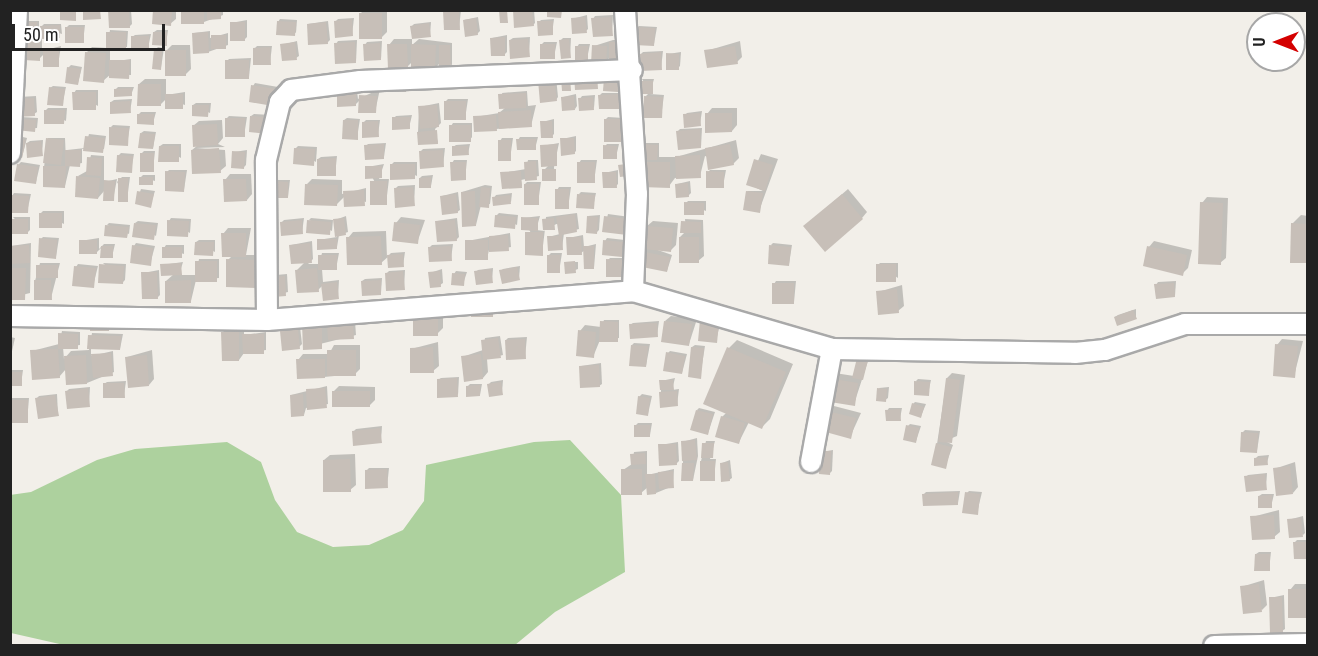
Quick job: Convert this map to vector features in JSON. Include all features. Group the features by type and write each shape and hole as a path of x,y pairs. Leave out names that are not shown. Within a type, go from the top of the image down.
{"street":[{"path":"10,153 17,10"},
{"path":"625,10 632,70 633,291"},
{"path":"267,320 266,160 280,102 291,90 360,81 632,70"},
{"path":"10,316 267,320 633,291 832,349 1089,353 1185,324 1308,324"},
{"path":"811,462 832,349"},
{"path":"1214,645 1308,644"}],"green space":[{"path":"570,440 621,495 625,572 555,612 515,645 64,645 11,633 10,495 31,492 97,460 135,449 227,442 261,462 275,500 297,532 333,547 369,545 403,530 424,501 426,465 534,442"}],"building":[{"path":"60,10 76,10 76,21 60,20"},
{"path":"83,10 100,10 101,19 83,20"},
{"path":"108,10 129,10 130,28 109,28"},
{"path":"153,10 172,10 171,26 152,24"},
{"path":"181,10 204,10 204,24 181,24"},
{"path":"207,10 221,10 221,19 207,20"},
{"path":"459,10 460,30 444,30 443,11"},
{"path":"499,10 507,10 508,23 500,23"},
{"path":"513,10 532,10 534,26 514,28"},
{"path":"547,10 562,10 561,18 547,17"},
{"path":"359,13 382,13 382,39 359,39"},
{"path":"585,17 587,33 572,34 571,18"},
{"path":"611,17 613,36 593,37 591,18"},
{"path":"476,18 478,35 465,37 463,20"},
{"path":"352,19 353,36 335,38 334,21"},
{"path":"277,21 296,22 295,36 276,35"},
{"path":"537,21 553,21 553,35 538,36"},
{"path":"20,22 37,22 37,34 20,34"},
{"path":"230,22 245,22 245,41 230,41"},
{"path":"326,22 328,44 308,45 307,24"},
{"path":"429,23 431,37 412,39 410,26"},
{"path":"60,25 60,38 41,39 40,26"},
{"path":"65,27 84,27 84,43 65,43"},
{"path":"635,27 655,28 654,46 634,45"},
{"path":"106,32 126,32 126,51 106,50"},
{"path":"153,32 167,32 167,46 152,45"},
{"path":"208,32 209,53 193,54 192,33"},
{"path":"211,35 226,35 226,49 211,49"},
{"path":"131,36 149,36 149,50 131,50"},
{"path":"505,37 505,56 491,56 490,38"},
{"path":"528,39 530,57 510,59 509,40"},
{"path":"569,39 571,58 561,59 559,40"},
{"path":"24,40 40,40 40,61 24,60"},
{"path":"295,42 297,60 282,61 280,44"},
{"path":"355,42 356,63 335,64 334,43"},
{"path":"609,42 622,42 622,65 609,65"},
{"path":"380,43 381,60 364,61 363,44"},
{"path":"387,44 407,44 408,69 388,69"},
{"path":"411,44 436,45 435,69 411,68"},
{"path":"540,44 555,44 555,59 540,59"},
{"path":"439,45 450,45 451,69 439,69"},
{"path":"592,45 607,46 606,65 591,64"},
{"path":"575,46 588,46 588,60 575,60"},
{"path":"735,46 738,64 707,68 704,50"},
{"path":"270,47 271,65 253,65 253,48"},
{"path":"43,48 59,48 59,67 43,67"},
{"path":"154,49 162,50 161,70 152,69"},
{"path":"165,50 186,50 186,76 165,76"},
{"path":"85,52 106,53 104,83 83,81"},
{"path":"661,52 662,70 640,71 639,54"},
{"path":"666,53 679,54 679,70 666,70"},
{"path":"109,60 130,60 129,79 109,78"},
{"path":"225,60 249,60 249,79 225,79"},
{"path":"67,67 81,69 78,85 65,83"},
{"path":"597,73 598,89 575,90 574,74"},
{"path":"570,76 571,91 562,91 561,77"},
{"path":"604,77 619,79 618,92 603,91"},
{"path":"554,79 557,101 540,103 538,80"},
{"path":"638,81 653,81 653,94 638,94"},
{"path":"378,83 378,93 359,93 359,84"},
{"path":"388,83 406,84 406,92 388,91"},
{"path":"138,84 161,84 161,106 137,106"},
{"path":"251,85 276,89 273,106 249,102"},
{"path":"49,87 65,89 63,106 47,105"},
{"path":"132,88 132,96 114,97 114,89"},
{"path":"72,92 96,92 96,110 73,110"},
{"path":"356,92 356,106 337,107 337,93"},
{"path":"526,93 526,108 499,109 498,94"},
{"path":"165,94 183,94 183,109 165,109"},
{"path":"622,94 622,109 599,109 598,95"},
{"path":"359,95 377,96 376,113 358,113"},
{"path":"574,96 575,110 562,111 561,97"},
{"path":"644,96 663,97 662,118 643,118"},
{"path":"593,97 594,110 579,111 578,98"},
{"path":"34,98 35,116 15,117 15,99"},
{"path":"130,101 131,113 110,114 110,102"},
{"path":"444,101 466,101 466,120 444,120"},
{"path":"192,105 209,105 208,117 192,116"},
{"path":"437,105 439,127 420,129 418,106"},
{"path":"44,110 65,110 64,124 44,124"},
{"path":"531,110 532,127 499,129 498,112"},
{"path":"700,113 701,126 684,128 683,114"},
{"path":"705,113 732,113 732,132 705,133"},
{"path":"137,114 154,114 154,125 137,124"},
{"path":"496,115 497,131 474,132 473,116"},
{"path":"250,116 269,117 268,134 249,132"},
{"path":"392,117 410,117 410,129 392,130"},
{"path":"225,118 245,118 245,137 225,137"},
{"path":"17,119 36,120 35,132 16,130"},
{"path":"604,119 622,119 621,142 604,142"},
{"path":"343,120 358,120 358,140 342,139"},
{"path":"378,121 379,137 362,138 362,122"},
{"path":"540,121 552,121 553,138 541,138"},
{"path":"217,124 218,145 193,147 192,125"},
{"path":"449,125 471,125 471,142 449,142"},
{"path":"109,127 129,128 128,146 109,145"},
{"path":"700,129 701,148 678,150 676,131"},
{"path":"437,130 438,144 418,145 417,132"},
{"path":"140,133 155,134 153,149 138,148"},
{"path":"85,136 105,138 103,153 83,151"},
{"path":"15,138 26,140 22,158 12,156"},
{"path":"46,138 64,140 61,165 43,163"},
{"path":"560,138 574,138 575,154 561,156"},
{"path":"516,139 536,139 536,150 517,150"},
{"path":"498,140 511,140 511,161 498,161"},
{"path":"41,141 43,156 27,158 26,143"},
{"path":"384,144 384,159 365,160 364,145"},
{"path":"557,144 557,166 541,167 540,145"},
{"path":"640,144 658,145 657,160 640,160"},
{"path":"730,144 734,165 708,170 705,148"},
{"path":"603,145 617,146 617,159 603,159"},
{"path":"159,146 179,146 179,162 158,162"},
{"path":"452,146 468,146 469,155 452,156"},
{"path":"219,148 221,173 192,174 191,150"},
{"path":"294,148 315,149 314,166 293,164"},
{"path":"65,150 81,150 80,167 65,166"},
{"path":"443,150 444,167 420,169 419,151"},
{"path":"232,151 245,152 244,169 231,168"},
{"path":"140,153 154,153 154,172 140,172"},
{"path":"117,155 133,156 132,173 116,172"},
{"path":"700,155 701,178 676,179 675,156"},
{"path":"87,157 102,158 101,176 86,175"},
{"path":"336,158 336,176 317,176 317,159"},
{"path":"754,159 773,165 765,191 746,185"},
{"path":"536,161 537,180 525,181 524,162"},
{"path":"450,162 466,162 466,180 451,181"},
{"path":"577,162 595,162 595,183 577,183"},
{"path":"641,162 670,162 670,188 641,187"},
{"path":"17,164 38,167 36,184 14,181"},
{"path":"390,164 415,164 415,179 390,180"},
{"path":"626,164 628,176 620,177 618,165"},
{"path":"43,166 66,166 65,188 43,187"},
{"path":"365,166 382,166 382,178 365,179"},
{"path":"542,169 556,169 556,181 542,181"},
{"path":"165,171 185,172 184,192 165,191"},
{"path":"521,171 522,188 502,189 500,172"},
{"path":"706,171 724,172 724,188 706,188"},
{"path":"602,172 616,172 617,188 603,188"},
{"path":"76,176 100,178 98,199 75,197"},
{"path":"139,177 153,177 153,185 139,185"},
{"path":"431,177 431,188 419,188 419,178"},
{"path":"118,178 128,178 128,202 118,202"},
{"path":"223,179 246,179 247,201 224,202"},
{"path":"104,180 115,181 114,201 103,201"},
{"path":"273,181 288,182 288,198 272,198"},
{"path":"370,181 387,181 387,205 370,205"},
{"path":"688,183 689,197 676,198 675,184"},
{"path":"305,184 338,185 337,206 304,205"},
{"path":"524,184 539,184 539,205 524,205"},
{"path":"413,187 415,206 395,208 394,188"},
{"path":"481,187 490,188 489,208 479,207"},
{"path":"555,189 569,189 569,209 555,209"},
{"path":"364,190 365,206 344,207 343,191"},
{"path":"137,191 154,194 151,208 135,204"},
{"path":"475,191 476,226 462,227 461,192"},
{"path":"746,191 763,193 760,213 743,210"},
{"path":"456,194 458,213 442,215 440,196"},
{"path":"577,194 595,195 594,209 576,208"},
{"path":"842,194 863,219 825,252 803,226"},
{"path":"10,195 29,196 28,213 10,213"},
{"path":"510,195 511,204 493,206 492,197"},
{"path":"684,202 704,203 704,215 684,215"},
{"path":"1200,202 1223,203 1221,265 1198,264"},
{"path":"39,213 62,213 62,228 39,228"},
{"path":"575,214 577,232 562,235 563,250 548,251 547,236 559,236 556,217"},
{"path":"495,215 516,217 515,229 494,227"},
{"path":"587,216 598,217 597,234 586,233"},
{"path":"604,216 629,219 627,235 602,232"},
{"path":"521,217 538,218 538,231 521,230"},
{"path":"344,218 346,235 335,237 333,219"},
{"path":"554,218 555,230 543,230 542,219"},
{"path":"10,219 28,219 28,234 10,234"},
{"path":"167,220 189,221 188,237 167,236"},
{"path":"302,220 303,234 281,236 280,222"},
{"path":"307,220 331,222 330,235 306,233"},
{"path":"455,220 457,241 437,242 435,221"},
{"path":"681,221 701,222 701,233 680,233"},
{"path":"394,222 420,225 418,244 392,241"},
{"path":"134,223 156,225 154,240 132,237"},
{"path":"1291,223 1308,224 1308,263 1290,263"},
{"path":"105,225 129,227 127,238 104,236"},
{"path":"646,226 673,228 671,252 644,249"},
{"path":"525,232 543,232 543,256 525,255"},
{"path":"221,233 246,233 246,257 222,257"},
{"path":"508,235 509,251 489,252 489,236"},
{"path":"381,236 382,265 347,265 346,237"},
{"path":"566,237 581,237 582,255 567,255"},
{"path":"679,237 699,237 699,263 679,263"},
{"path":"39,238 57,240 56,259 38,257"},
{"path":"317,239 337,239 337,249 317,250"},
{"path":"79,240 97,240 97,254 79,254"},
{"path":"465,240 488,240 488,260 465,260"},
{"path":"603,240 623,242 622,257 602,255"},
{"path":"195,242 214,242 213,256 194,255"},
{"path":"310,243 312,263 291,264 289,245"},
{"path":"29,245 30,263 11,264 10,246"},
{"path":"132,245 153,248 151,266 130,263"},
{"path":"769,245 791,247 789,266 768,264"},
{"path":"101,246 113,246 113,258 100,258"},
{"path":"451,246 452,261 429,262 428,247"},
{"path":"583,246 594,246 594,269 584,269"},
{"path":"1147,246 1187,255 1183,276 1143,266"},
{"path":"162,247 182,247 182,258 162,258"},
{"path":"645,252 670,257 667,272 642,267"},
{"path":"403,254 404,267 388,268 387,255"},
{"path":"318,255 337,255 337,270 318,270"},
{"path":"547,255 560,255 560,273 547,273"},
{"path":"226,259 257,260 256,288 226,287"},
{"path":"606,259 626,260 626,277 606,277"},
{"path":"195,261 217,261 217,282 195,282"},
{"path":"575,261 576,273 565,274 564,262"},
{"path":"181,263 182,275 161,276 160,264"},
{"path":"99,264 124,266 123,284 98,283"},
{"path":"876,264 896,264 896,282 876,282"},
{"path":"36,265 58,265 58,278 36,278"},
{"path":"74,266 96,268 94,288 72,286"},
{"path":"517,267 520,280 502,284 499,270"},
{"path":"10,268 26,268 25,300 10,300"},
{"path":"317,268 319,292 297,293 295,270"},
{"path":"491,269 493,283 476,285 474,271"},
{"path":"403,271 405,290 386,291 385,273"},
{"path":"440,271 441,287 430,288 428,272"},
{"path":"141,272 157,272 158,299 142,299"},
{"path":"452,273 465,274 464,286 451,285"},
{"path":"285,276 286,296 273,297 272,277"},
{"path":"34,280 51,280 52,300 34,300"},
{"path":"191,280 191,303 165,303 165,281"},
{"path":"381,280 381,295 362,296 361,281"},
{"path":"337,282 339,299 323,301 321,284"},
{"path":"772,283 794,283 794,304 772,304"},
{"path":"1174,283 1175,297 1156,299 1154,284"},
{"path":"897,289 899,313 878,315 876,291"},
{"path":"471,305 493,305 493,317 471,317"},
{"path":"1133,310 1137,319 1117,326 1114,317"},
{"path":"413,312 438,312 438,336 413,336"},
{"path":"700,320 719,322 717,343 698,341"},
{"path":"600,321 618,322 618,342 599,342"},
{"path":"664,321 692,324 689,346 661,342"},
{"path":"322,322 322,349 303,350 302,323"},
{"path":"90,323 109,323 109,331 90,331"},
{"path":"353,323 354,339 328,340 327,324"},
{"path":"657,323 658,337 630,339 629,324"},
{"path":"298,329 300,349 282,351 280,331"},
{"path":"578,330 596,332 594,358 576,356"},
{"path":"221,332 239,332 239,361 222,361"},
{"path":"58,333 78,334 78,349 58,349"},
{"path":"242,334 264,334 264,354 243,354"},
{"path":"88,335 121,336 120,350 87,349"},
{"path":"498,338 501,358 483,360 481,340"},
{"path":"525,339 526,359 506,360 505,340"},
{"path":"1275,344 1298,346 1295,378 1273,376"},
{"path":"631,345 648,346 646,367 629,366"},
{"path":"433,347 434,373 410,373 410,348"},
{"path":"691,347 704,348 701,379 688,377"},
{"path":"727,347 786,372 762,429 703,404"},
{"path":"58,349 60,378 32,380 30,350"},
{"path":"327,350 356,350 356,376 327,376"},
{"path":"666,352 685,356 682,374 663,371"},
{"path":"111,353 113,376 93,378 91,354"},
{"path":"481,354 483,379 464,382 461,356"},
{"path":"86,355 87,384 66,385 64,356"},
{"path":"147,355 149,386 128,388 125,357"},
{"path":"857,358 868,360 863,380 852,378"},
{"path":"296,359 325,359 325,378 297,379"},
{"path":"599,365 600,387 580,388 579,366"},
{"path":"10,372 22,372 22,386 10,386"},
{"path":"457,378 458,397 437,398 437,379"},
{"path":"828,378 858,383 855,406 824,401"},
{"path":"946,378 960,380 952,443 938,442"},
{"path":"659,380 673,380 674,390 660,390"},
{"path":"914,381 930,382 929,396 914,395"},
{"path":"501,382 503,395 489,397 487,384"},
{"path":"103,383 124,383 125,398 103,398"},
{"path":"480,385 480,396 466,397 466,386"},
{"path":"88,388 90,407 67,409 65,391"},
{"path":"325,388 327,408 307,410 306,389"},
{"path":"877,388 887,389 886,402 876,401"},
{"path":"332,391 370,391 370,407 332,407"},
{"path":"677,391 678,406 660,408 659,392"},
{"path":"303,394 304,416 291,417 290,395"},
{"path":"55,395 59,416 38,419 35,398"},
{"path":"638,396 650,398 648,416 636,414"},
{"path":"10,400 28,400 28,423 10,423"},
{"path":"912,403 924,407 921,418 909,414"},
{"path":"900,409 901,421 886,421 885,410"},
{"path":"696,410 713,414 708,435 690,430"},
{"path":"827,411 856,418 851,439 822,431"},
{"path":"721,416 745,423 739,444 715,437"},
{"path":"634,425 650,425 650,437 634,437"},
{"path":"906,425 919,428 916,443 903,440"},
{"path":"380,428 382,443 353,446 352,431"},
{"path":"1241,432 1258,433 1257,453 1240,452"},
{"path":"695,440 697,460 682,461 681,441"},
{"path":"702,443 714,443 713,458 701,458"},
{"path":"936,443 951,447 946,469 931,465"},
{"path":"658,444 676,444 677,465 659,466"},
{"path":"820,451 831,451 830,475 819,474"},
{"path":"645,453 646,464 631,465 630,454"},
{"path":"1267,457 1268,465 1254,466 1254,458"},
{"path":"350,459 351,492 323,492 323,460"},
{"path":"700,461 715,461 715,481 700,481"},
{"path":"728,462 730,481 721,482 720,463"},
{"path":"682,463 694,463 693,481 681,481"},
{"path":"1290,466 1293,494 1276,496 1273,468"},
{"path":"387,469 388,488 365,489 365,470"},
{"path":"621,469 642,469 642,495 621,495"},
{"path":"673,471 674,488 659,489 658,472"},
{"path":"645,474 655,474 656,494 647,495"},
{"path":"1265,474 1267,490 1246,492 1244,476"},
{"path":"958,492 958,505 923,506 922,494"},
{"path":"965,492 980,494 978,515 962,513"},
{"path":"1272,495 1272,508 1258,508 1258,496"},
{"path":"1274,515 1275,539 1252,540 1250,516"},
{"path":"1301,518 1303,537 1289,538 1287,519"},
{"path":"1293,542 1308,542 1308,559 1294,559"},
{"path":"1255,554 1270,554 1270,571 1254,571"},
{"path":"1259,584 1262,612 1243,614 1240,586"},
{"path":"1288,589 1308,589 1308,618 1288,618"},
{"path":"1269,597 1282,597 1283,633 1270,633"}]}
